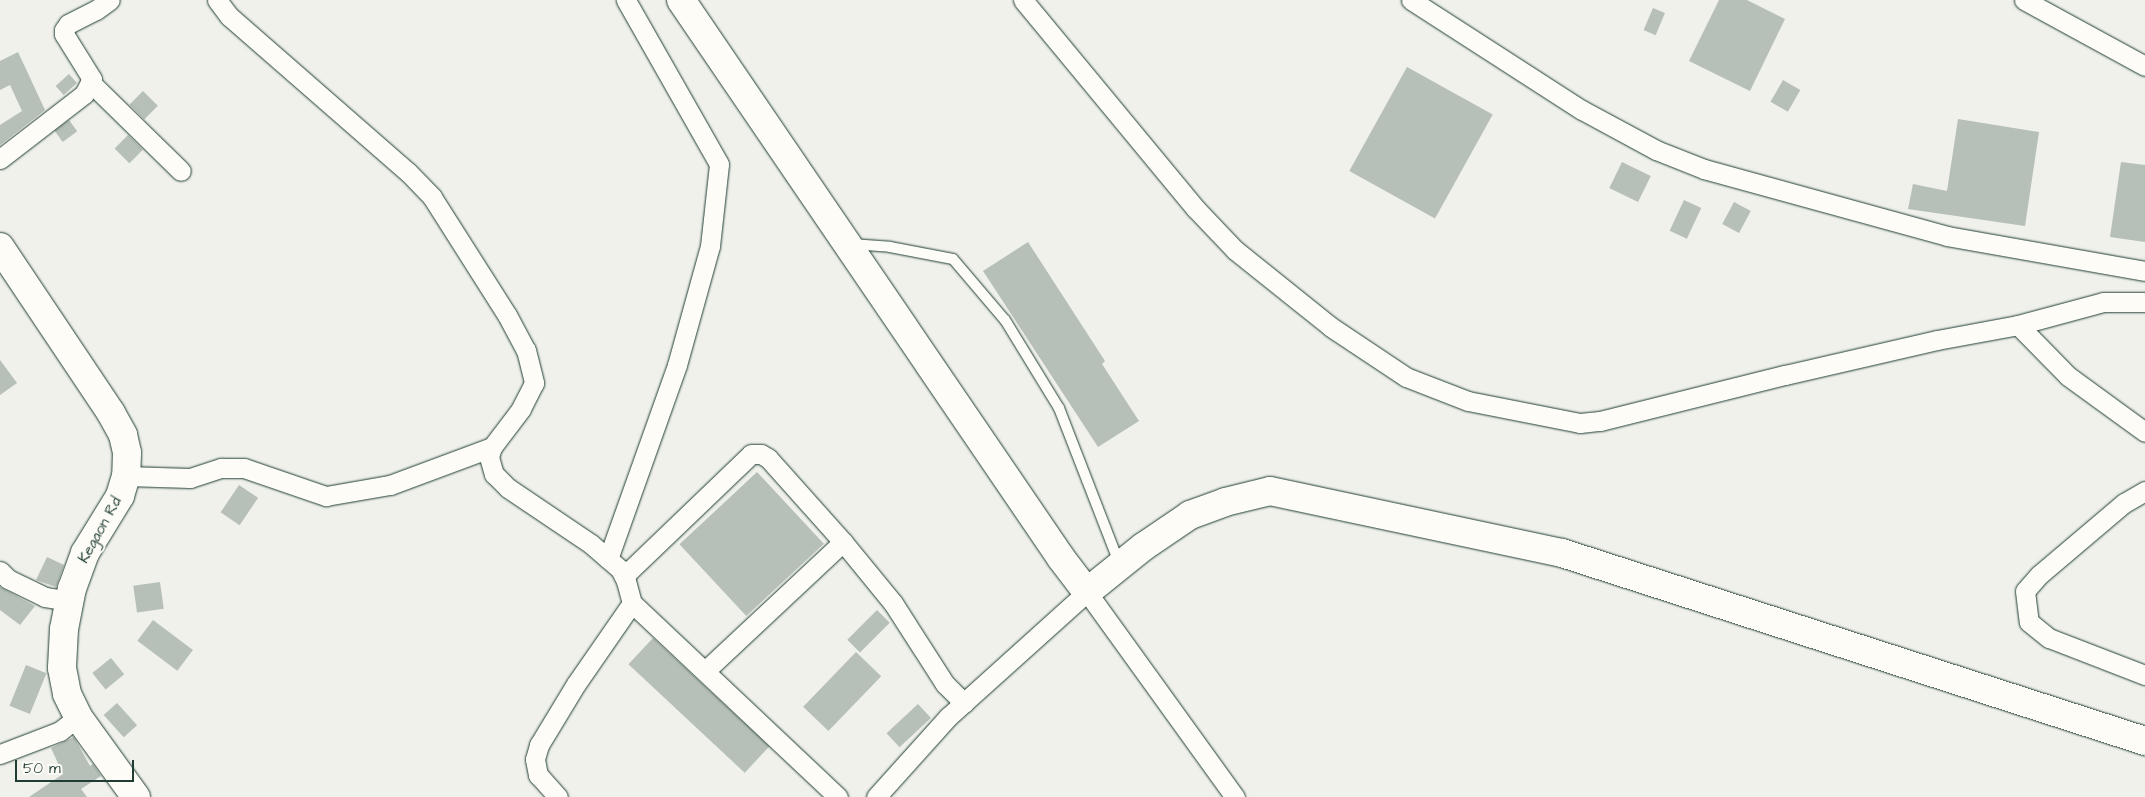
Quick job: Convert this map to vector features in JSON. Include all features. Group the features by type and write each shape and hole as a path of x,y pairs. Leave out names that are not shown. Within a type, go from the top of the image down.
{"street":[{"path":"0,159 84,94 92,79 64,34 64,30 68,24 110,0"},
{"path":"217,0 229,16 388,154 432,197 506,315 526,350 534,383 522,409 492,447 489,457 494,474 508,488 568,528 608,559 624,576 632,604 838,797"},
{"path":"608,559 677,365 710,246 719,164 626,0"},
{"path":"682,0 1061,558 1234,797"},
{"path":"1023,0 1196,209 1235,250 1330,327 1406,377 1468,401 1580,423 1600,421 1937,340 2018,325 2103,302 2145,302"},
{"path":"1411,0 1436,7 1582,110 1656,150 1704,169 1947,236 2145,271"},
{"path":"2024,0 2145,66"},
{"path":"90,82 181,171"},
{"name":"Kegaon Rd","path":"4,262 111,413 123,435 127,453 126,476 120,496 85,553 70,601 64,629 62,668 67,694 78,717 136,797"},
{"path":"2018,325 2068,376 2145,432"},
{"path":"126,476 190,478 221,468 244,468 326,496 390,485 492,447"},
{"path":"624,576 751,454 768,458 843,542 893,603 945,684 964,703"},
{"path":"876,797 948,717 1087,592 1120,566 1190,515 1225,502 1270,491 1562,553 2145,741"},
{"path":"2145,491 2124,503 2039,575 2025,591 2028,622 2049,638 2145,675"},
{"path":"705,671 843,542"},
{"path":"0,572 45,597 70,601"},
{"path":"558,797 538,775 535,759 539,745 576,684 632,604"},
{"path":"0,754 60,731 78,717"}],"lane":[{"path":"847,244 890,247 953,259 1005,320 1060,408 1120,566"}],"building":[{"path":"1719,0 1747,0 1785,19 1750,91 1689,61"},
{"path":"1653,8 1665,13 1656,35 1644,30"},
{"path":"18,52 45,110 0,145 0,125 22,111 10,85 0,90 0,61"},
{"path":"1407,67 1493,115 1435,219 1349,171"},
{"path":"69,74 77,83 64,95 56,86"},
{"path":"1783,80 1800,90 1788,112 1770,102"},
{"path":"143,91 158,106 144,119 130,104"},
{"path":"1958,119 2039,132 2025,226 1908,209 1913,184 1947,191"},
{"path":"69,120 77,131 63,142 54,131"},
{"path":"128,135 143,150 129,163 115,148"},
{"path":"1622,162 1651,176 1638,202 1609,188"},
{"path":"2121,162 2145,165 2145,242 2110,237"},
{"path":"1684,200 1701,208 1687,239 1670,231"},
{"path":"1734,202 1751,211 1739,233 1722,224"},
{"path":"1028,242 1105,361 1102,364 1139,421 1098,447 983,271"},
{"path":"0,360 17,383 0,395"},
{"path":"757,472 824,544 746,616 679,544"},
{"path":"239,485 258,498 240,525 221,512"},
{"path":"47,557 64,565 56,587 36,580"},
{"path":"160,582 164,609 137,612 133,586"},
{"path":"0,587 35,606 20,625 0,610"},
{"path":"877,610 890,623 860,652 847,640"},
{"path":"153,620 193,650 177,671 137,641"},
{"path":"653,638 769,746 745,773 628,664"},
{"path":"856,652 881,676 828,731 803,707"},
{"path":"111,658 124,674 106,689 92,673"},
{"path":"26,665 46,673 30,714 10,706"},
{"path":"117,703 137,725 124,737 104,715"},
{"path":"918,704 931,718 900,747 887,733"},
{"path":"74,737 90,766 93,764 101,776 81,789 87,797 29,797 63,774 51,748"}]}
